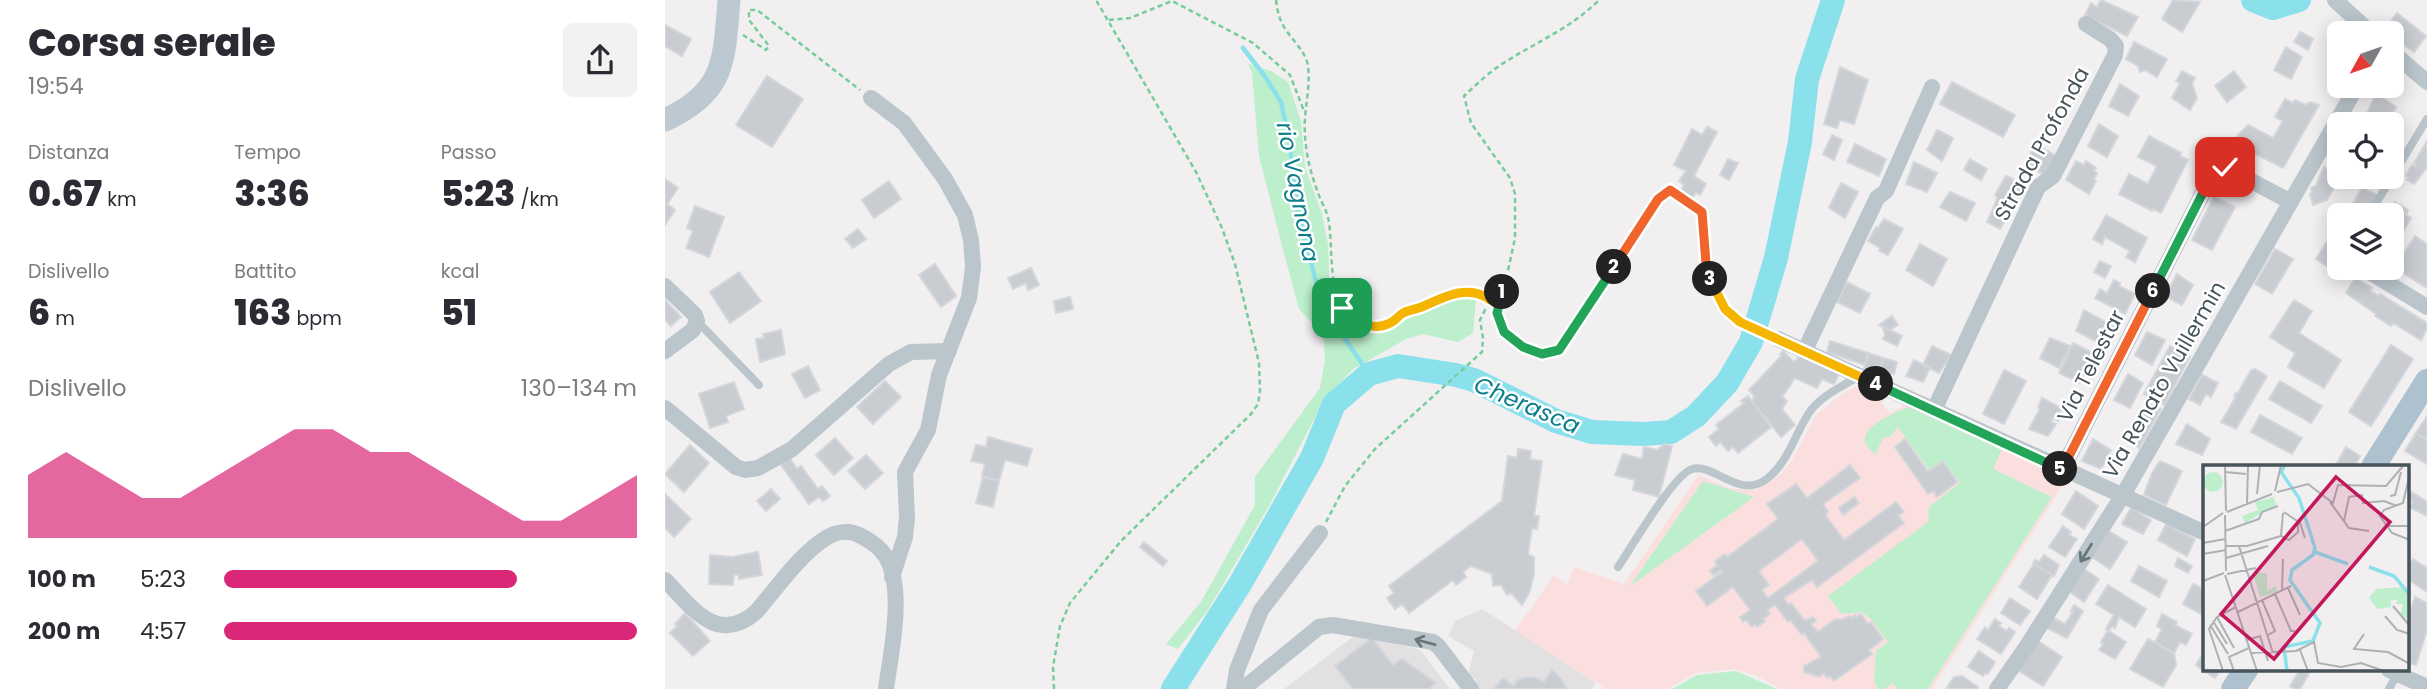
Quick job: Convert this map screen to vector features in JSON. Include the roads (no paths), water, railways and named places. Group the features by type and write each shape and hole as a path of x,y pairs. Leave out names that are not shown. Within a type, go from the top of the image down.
{"main road":[{"path":"665,120 688,109 709,90 722,65 727,8"},
{"path":"2374,465 2427,381"},
{"path":"2233,689 2245,672"}],"street":[{"path":"2338,3 2358,21"},
{"name":"Strada Profonda","path":"1934,410 2038,187 2053,176 2115,55 2116,46 2110,39 2086,24"},
{"path":"2405,63 2427,82"},
{"path":"1805,350 1877,198 1886,191 1932,87"},
{"path":"871,98 904,123 945,179 965,215 974,267 969,298 939,375 928,430 905,472 906,527 892,577"},
{"name":"Via Renato Vuillermin","path":"1997,689 2028,646 2123,495 2350,98"},
{"name":"Via Telestar","path":"2062,470 2214,171 2225,167 2291,202"},
{"path":"2388,280 2427,307"},
{"path":"665,286 697,321 693,330 665,351"},
{"path":"1778,339 2203,532"},
{"path":"665,408 736,467 745,470 758,468 806,439 889,364 911,352 949,351"},
{"path":"665,580 697,613 712,623 734,625 745,621 814,546 828,536 840,532 854,533 880,548 887,558 892,577 895,600 886,689"},
{"path":"1234,689 1237,670 1261,610 1320,533"},
{"path":"1243,689 1319,627 1333,625 1433,642 1440,647 1471,689"},
{"path":"2393,672 2427,687"}],"lane":[{"path":"2377,203 2427,119"},
{"path":"697,321 759,385"},
{"path":"1618,567 1671,488 1688,471 1700,469 1739,484 1761,482 1783,462 1811,410 1827,396 1859,376"},
{"path":"2389,689 2393,672"}],"waterway":[{"name":"Cherasca","path":"1173,689 1240,584 1312,458 1334,404 1369,374 1398,366 1456,375 1474,380 1556,421 1592,432 1671,432 1696,416 1727,383 1751,342 1776,258 1800,142 1807,79 1833,0"},
{"name":"Cherasca","path":"2253,0 2273,8 2299,0"},
{"name":"rio Vagnona","path":"1243,48 1281,102 1289,138 1297,208 1322,305 1369,374"}]}
